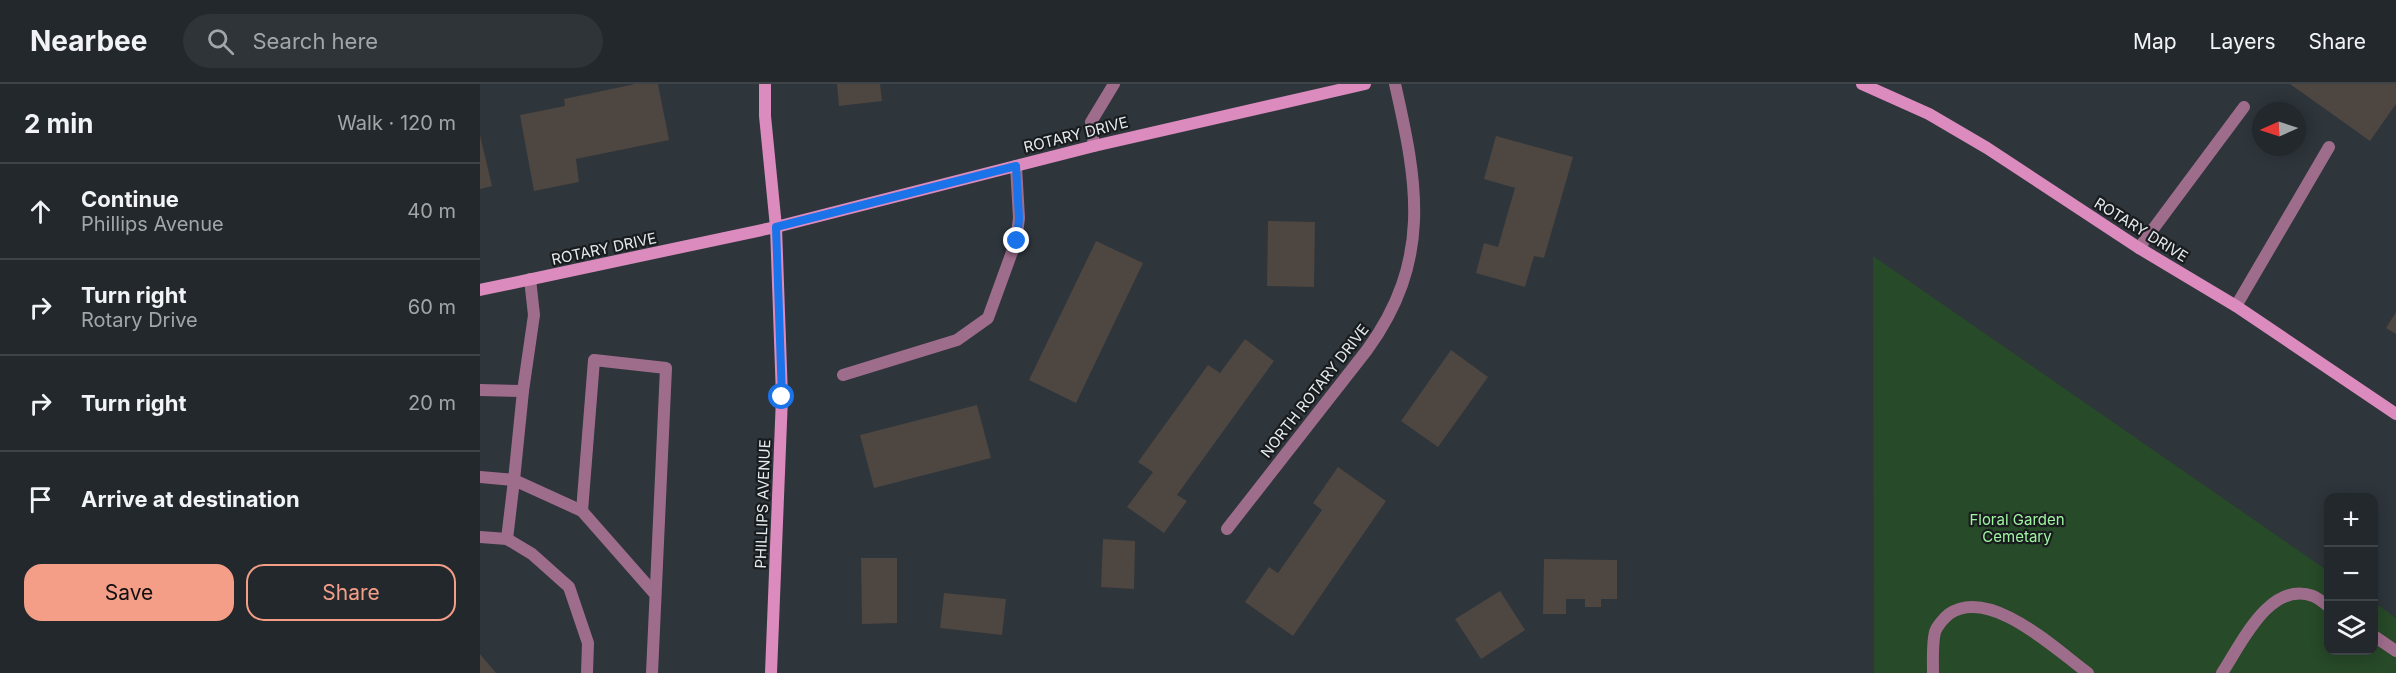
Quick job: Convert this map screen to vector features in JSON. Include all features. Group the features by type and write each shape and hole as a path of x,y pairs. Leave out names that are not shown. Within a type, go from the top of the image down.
{"street":[{"name":"PHILLIPS AVENUE","path":"765,84 765,116 776,227 782,397 771,673"},
{"path":"1094,146 1091,122 1114,84"},
{"name":"ROTARY DRIVE","path":"480,290 776,227 1094,146 1365,84"},
{"name":"NORTH ROTARY DRIVE","path":"1227,529 1386,324 1404,282 1412,253 1416,216 1409,145 1395,84"},
{"name":"ROTARY DRIVE","path":"1862,84 1929,114 1987,148 2139,248 2236,306 2394,409"},
{"path":"2139,248 2244,107"},
{"path":"2236,306 2329,147"},
{"path":"843,375 957,340 988,318 1017,241 1019,218 1016,166"},
{"path":"507,539 534,315 530,279"},
{"path":"582,511 594,360 666,368 652,673"},
{"path":"480,390 524,391"},
{"path":"480,477 514,480 582,511 655,594"},
{"path":"480,537 507,539 532,554 569,587 588,643 587,673"},
{"path":"2222,673 2265,610 2278,598 2295,594 2313,596 2324,603"},
{"path":"1933,673 1935,631 1946,616 1960,607 1977,605 2005,614 2088,673"},
{"path":"2378,639 2396,651"}],"green space":[{"name":"Floral Garden Cemetary","path":"1873,256 2324,568 2324,655 2378,655 2378,605 2396,618 2396,673 1874,673"}],"building":[{"path":"635,84 658,84 669,140 576,159 579,182 534,191 520,115 565,106 564,99"},
{"path":"837,84 880,84 882,101 839,106"},
{"path":"2290,84 2396,84 2396,104 2370,141"},
{"path":"480,135 492,186 480,189"},
{"path":"1496,136 1573,157 1544,258 1534,256 1525,287 1476,273 1484,243 1498,247 1515,188 1484,179"},
{"path":"1268,221 1315,222 1314,287 1267,286"},
{"path":"1096,241 1143,263 1076,403 1029,380"},
{"path":"2396,312 2396,334 2386,328"},
{"path":"1245,339 1274,361 1177,495 1187,501 1164,533 1127,507 1153,472 1138,462 1208,365 1220,373"},
{"path":"1451,350 1488,377 1438,447 1401,421"},
{"path":"977,405 991,458 874,488 860,435"},
{"path":"1338,467 1386,501 1293,636 1245,602 1269,567 1278,573 1322,510 1313,503"},
{"path":"1103,539 1135,541 1134,589 1101,587"},
{"path":"861,558 897,558 897,623 862,624"},
{"path":"1544,559 1617,560 1617,599 1601,599 1601,607 1585,607 1585,599 1566,599 1566,614 1543,614"},
{"path":"1500,591 1525,630 1481,659 1455,619"},
{"path":"944,593 1006,599 1002,635 940,628"},
{"path":"480,654 496,673 480,673"}],"route":[{"path":"782,397 776,227 1016,166 1019,218 1017,241"}]}
